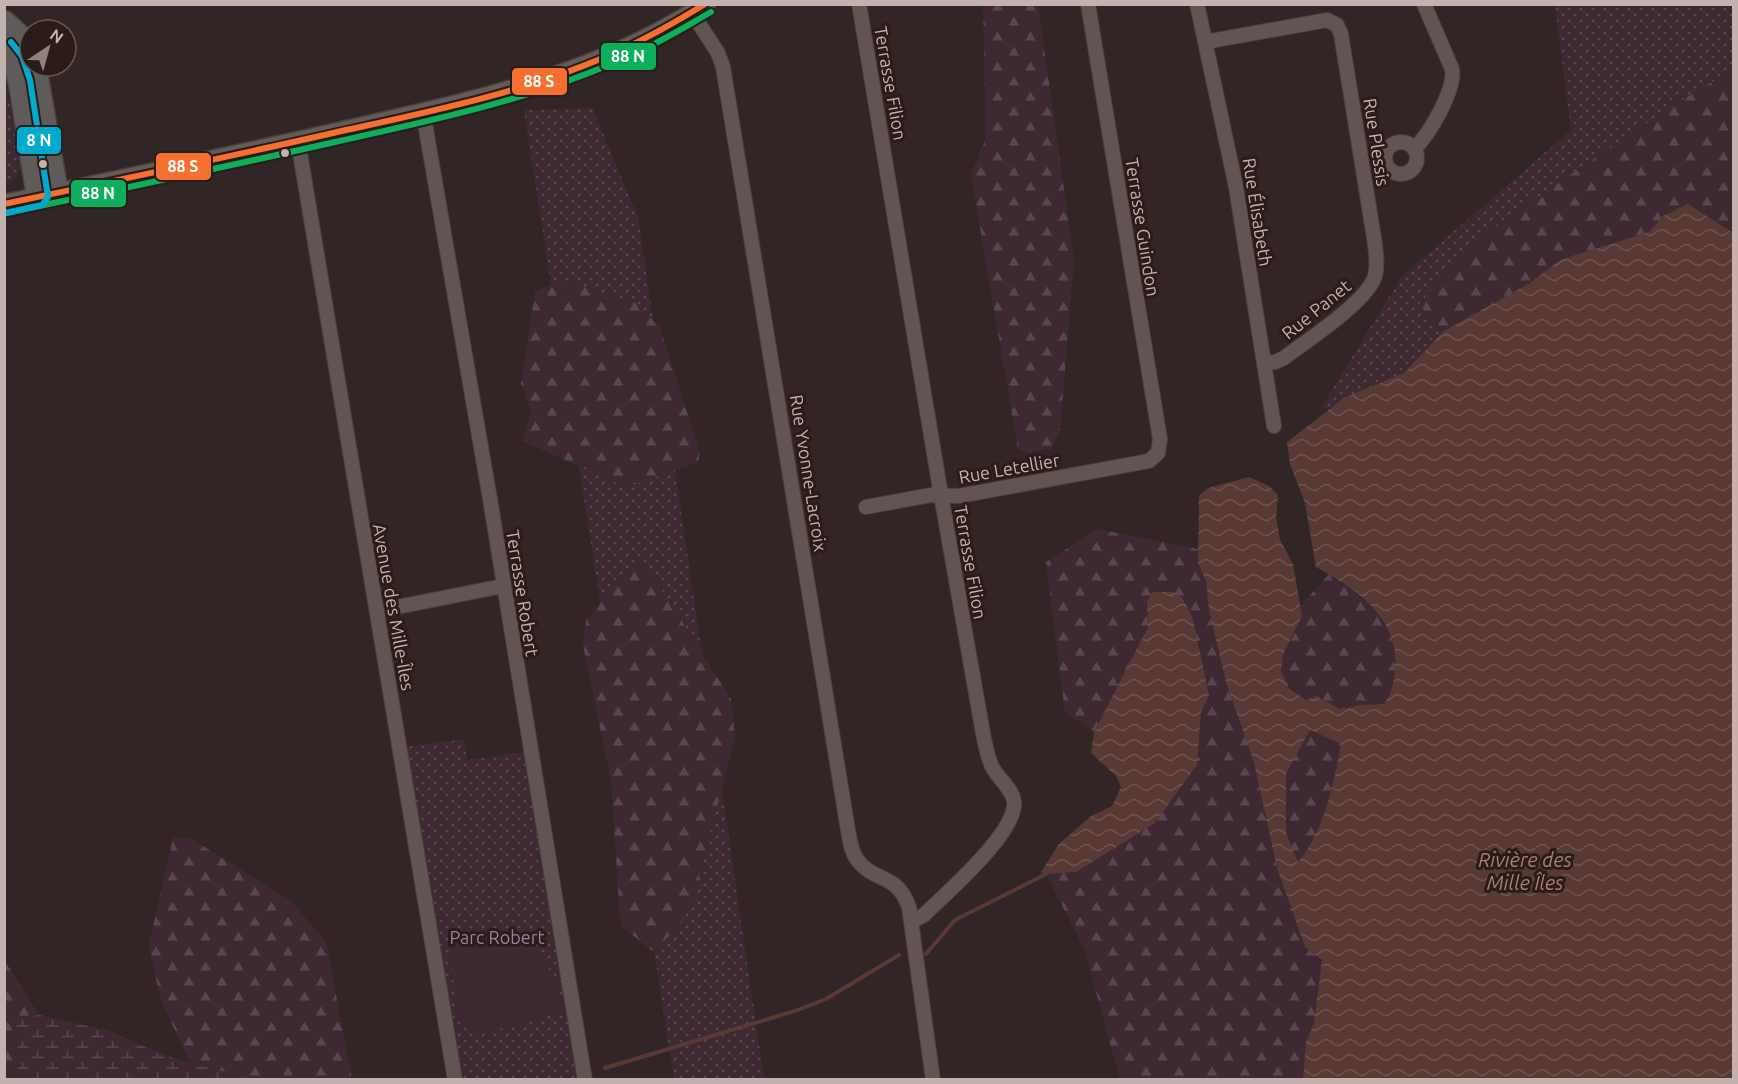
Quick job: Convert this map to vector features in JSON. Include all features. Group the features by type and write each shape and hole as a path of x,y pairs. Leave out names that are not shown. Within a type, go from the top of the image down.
{"highway":[{"path":"4,22 18,36"},
{"path":"4,46 14,60 21,83 47,195"},
{"path":"35,78 47,195"}],"main road":[{"path":"4,204 298,141 499,94 563,74 624,49 699,9"}],"street":[{"name":"Terrasse Filion","path":"859,4 986,749 993,768 1012,795 1014,803 1008,825 982,857 924,915 912,921"},
{"name":"Terrasse Guindon","path":"1088,4 1160,439 1156,456"},
{"name":"Rue Élisabeth","path":"1197,4 1231,158 1274,426"},
{"path":"1414,149 1428,133 1452,85 1454,76 1424,4"},
{"name":"Rue Yvonne-Lacroix","path":"699,9 723,67 850,841 861,864 899,888 907,902 912,921"},
{"name":"Rue Plessis","path":"1205,42 1320,21 1335,22 1341,34 1374,238 1376,268"},
{"name":"Terrasse Robert","path":"423,112 585,1080"},
{"name":"Avenue des Mille-Îles","path":"298,141 455,1080"},
{"name":"Rue Panet","path":"1264,363 1284,358 1343,312 1368,289 1374,280 1376,268"},
{"name":"Rue Letellier","path":"866,507 931,495 954,497 1144,462 1156,456"},
{"path":"377,611 503,586"},
{"path":"912,921 933,1080"}],"green space":[{"path":"983,5 1038,5 1074,260 1060,430 1052,448 1027,453 1018,449 971,175 986,137"},
{"path":"1555,5 1733,5 1733,263 1401,393 1320,409 1402,276 1571,130"},
{"path":"1733,69 1733,233 1688,204 1663,216 1649,232 1560,260 1530,283 1444,331 1419,304 1476,239 1672,106"},
{"path":"4,76 22,165 14,180 5,183"},
{"path":"592,108 638,217 764,1079 674,1079 524,110"},
{"path":"563,280 635,303 660,327 700,453 698,462 637,484 619,484 522,441 531,412 521,383 535,292"},
{"path":"1097,529 1198,549 1198,563 1206,581 1209,610 1226,682 1254,763 1277,868 1305,947 1322,960 1314,1023 1306,1042 1303,1079 1120,1079 1084,949 1046,874 1076,872 1197,765 1201,712 1209,696 1147,601 1148,627 1094,732 1065,712 1046,562"},
{"path":"636,562 648,568 731,699 735,736 692,904 677,929 652,951 623,927 620,917 611,781 583,645 586,620"},
{"path":"1329,574 1355,592 1377,612 1392,637 1395,669 1392,687 1384,704 1358,705 1342,710 1316,697 1306,700 1290,686 1282,674 1281,663 1296,631 1300,619 1300,607"},
{"path":"1310,730 1341,744 1327,806 1315,835 1298,862 1286,833 1286,774"},
{"name":"Parc Robert","path":"464,739 467,760 525,752 580,1078 460,1079 405,747"},
{"path":"173,838 190,838 290,900 326,942 352,1079 5,1079 4,960 39,1015 109,1031 192,1066 160,999 149,944"},
{"path":"457,930 501,934 526,946 547,966 555,979 564,1011 478,1035 456,1019 450,932"},
{"path":"39,1015 109,1031 167,1057 253,1079 18,1079 17,1020"}],"water":[{"name":"Rivière des Mille Îles","path":"1688,204 1733,233 1733,1079 1303,1079 1306,1042 1314,1023 1322,960 1305,947 1277,868 1254,763 1226,682 1209,610 1206,581 1198,563 1199,496 1208,488 1249,477 1269,486 1278,495 1276,517 1280,540 1293,564 1302,616 1283,655 1281,671 1290,689 1306,700 1316,696 1342,710 1358,705 1384,704 1392,688 1395,669 1395,651 1390,635 1383,620 1360,595 1316,567 1305,503 1290,464 1287,442 1344,398 1404,373 1444,331 1530,283 1560,260 1649,232 1663,216","holes":["1310,730 1341,744 1327,806 1315,836 1298,862 1286,833 1286,774"]},
{"path":"1153,592 1174,592 1183,599 1193,619 1209,696 1201,712 1197,765 1155,823 1076,872 1046,874 1041,872 1059,844 1091,816 1112,806 1121,787 1116,776 1091,753 1094,732 1148,627 1147,601"}],"waterway":[{"path":"926,954 955,920 1046,874"},
{"path":"605,1068 798,1010 826,999 899,955"}],"transit line":[{"path":"4,204 408,116 519,88 625,48 705,4"},
{"path":"6,213 294,151 520,97 627,57 711,12"},
{"path":"6,213 42,205 48,197 30,80 22,56 11,42"}]}
